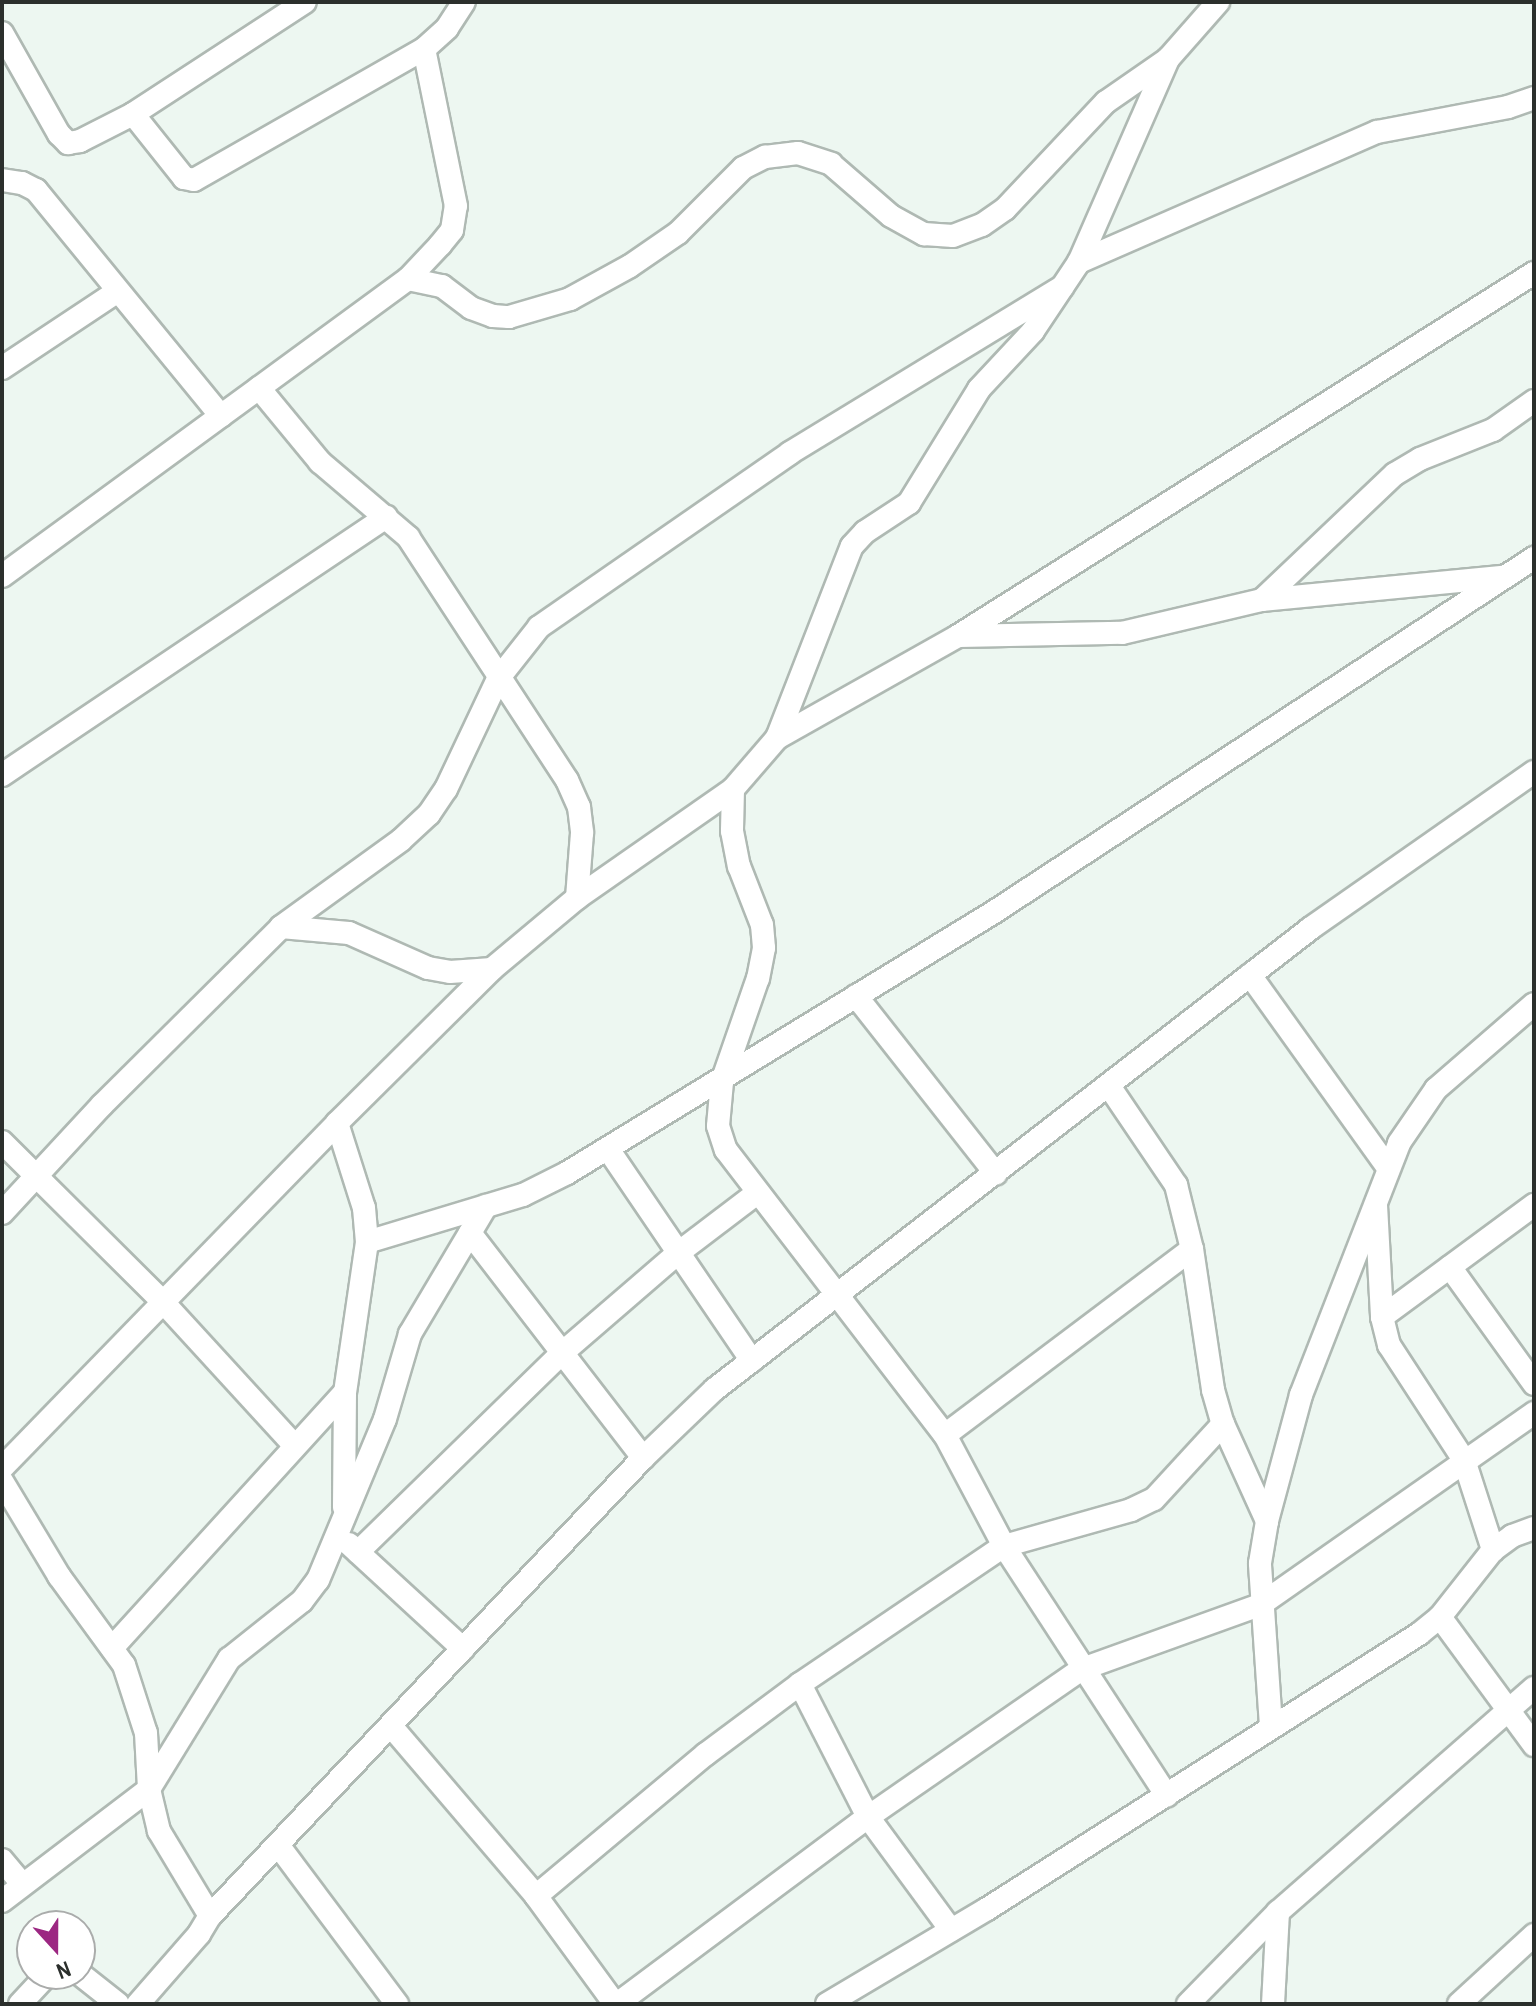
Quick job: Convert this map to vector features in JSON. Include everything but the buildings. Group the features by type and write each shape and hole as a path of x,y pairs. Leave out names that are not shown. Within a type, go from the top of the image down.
{"street":[{"path":"2,33 59,134 68,143 80,141 133,114 305,2"},
{"path":"133,114 184,178 194,180 424,49 447,28 464,2"},
{"path":"408,279 442,286 471,308 493,316 509,317 570,299 630,266 678,233 743,168 765,157 798,153 831,164 891,216 924,234 953,236 982,225 1005,209 1106,102 1168,59 1218,2"},
{"path":"2,576 408,279 452,230 456,206 424,49"},
{"path":"2,1468 337,1123 492,969 577,898 733,789 777,738 852,546 865,532 909,503 979,389 1033,331 1079,262 1168,59"},
{"path":"1079,262 1377,132 1508,107 1534,98"},
{"path":"2,180 22,183 36,190 221,416"},
{"path":"777,738 958,636 1534,273"},
{"path":"2,1213 281,927 401,840 429,814 446,789 498,679 523,645 558,611 790,453 1062,287"},
{"path":"2,368 118,291"},
{"path":"259,388 320,462 408,537 427,562 498,679 567,780 579,807 582,833 577,898"},
{"path":"1262,600 1395,474 1420,459 1493,430 1534,401"},
{"path":"2,775 386,517"},
{"path":"367,1242 523,1195 608,1149 722,1082 994,912 1534,558"},
{"path":"958,636 1122,633 1262,600 1508,576"},
{"path":"138,2004 199,1934 210,1916 643,1458 715,1389 841,1296 1311,928 1534,772"},
{"path":"733,789 732,831 739,866 762,925 764,948 758,978 722,1082 718,1126 726,1150 945,1435 1004,1546 1167,1796"},
{"path":"281,927 349,933 428,968 450,972 492,969"},
{"path":"1250,975 1388,1168"},
{"path":"856,996 996,1174"},
{"path":"1271,1726 1260,1605 1260,1563 1267,1521 1301,1395 1376,1196 1417,1112 1436,1089 1534,1004"},
{"path":"1109,1086 1176,1185 1192,1249 1213,1390 1223,1424 1267,1521"},
{"path":"337,1123 364,1208 367,1242 345,1392 342,1526 358,1552 463,1649"},
{"path":"2,1142 163,1302 295,1446"},
{"path":"608,1149 752,1361"},
{"path":"358,1552 561,1354 678,1253 757,1193"},
{"path":"1376,1196 1382,1317 1389,1345 1464,1460 1493,1550"},
{"path":"1382,1317 1534,1205"},
{"path":"2,1901 149,1789 229,1659 302,1601 318,1580 385,1419 410,1334 486,1206"},
{"path":"470,1233 643,1458"},
{"path":"945,1435 1192,1249"},
{"path":"1450,1267 1534,1384"},
{"path":"112,1648 345,1392"},
{"path":"391,1726 536,1896 616,2004 868,1817 1082,1669 1260,1605 1534,1413"},
{"path":"536,1896 706,1754 800,1684 1004,1546 1131,1510 1154,1499 1223,1424"},
{"path":"2,1481 59,1576 112,1648 130,1679 146,1733 149,1789 159,1831 210,1916"},
{"path":"827,2004 1167,1796 1271,1726 1419,1634 1440,1617 1493,1550 1512,1536 1534,1528"},
{"path":"1440,1617 1534,1745"},
{"path":"800,1684 868,1817 951,1930"},
{"path":"1188,2004 1278,1912 1534,1688"},
{"path":"278,1845 397,2004"},
{"path":"2,1860 22,1884"},
{"path":"1273,2004 1278,1912"},
{"path":"1459,2004 1534,1935"},
{"path":"96,1987 118,2004"}]}
